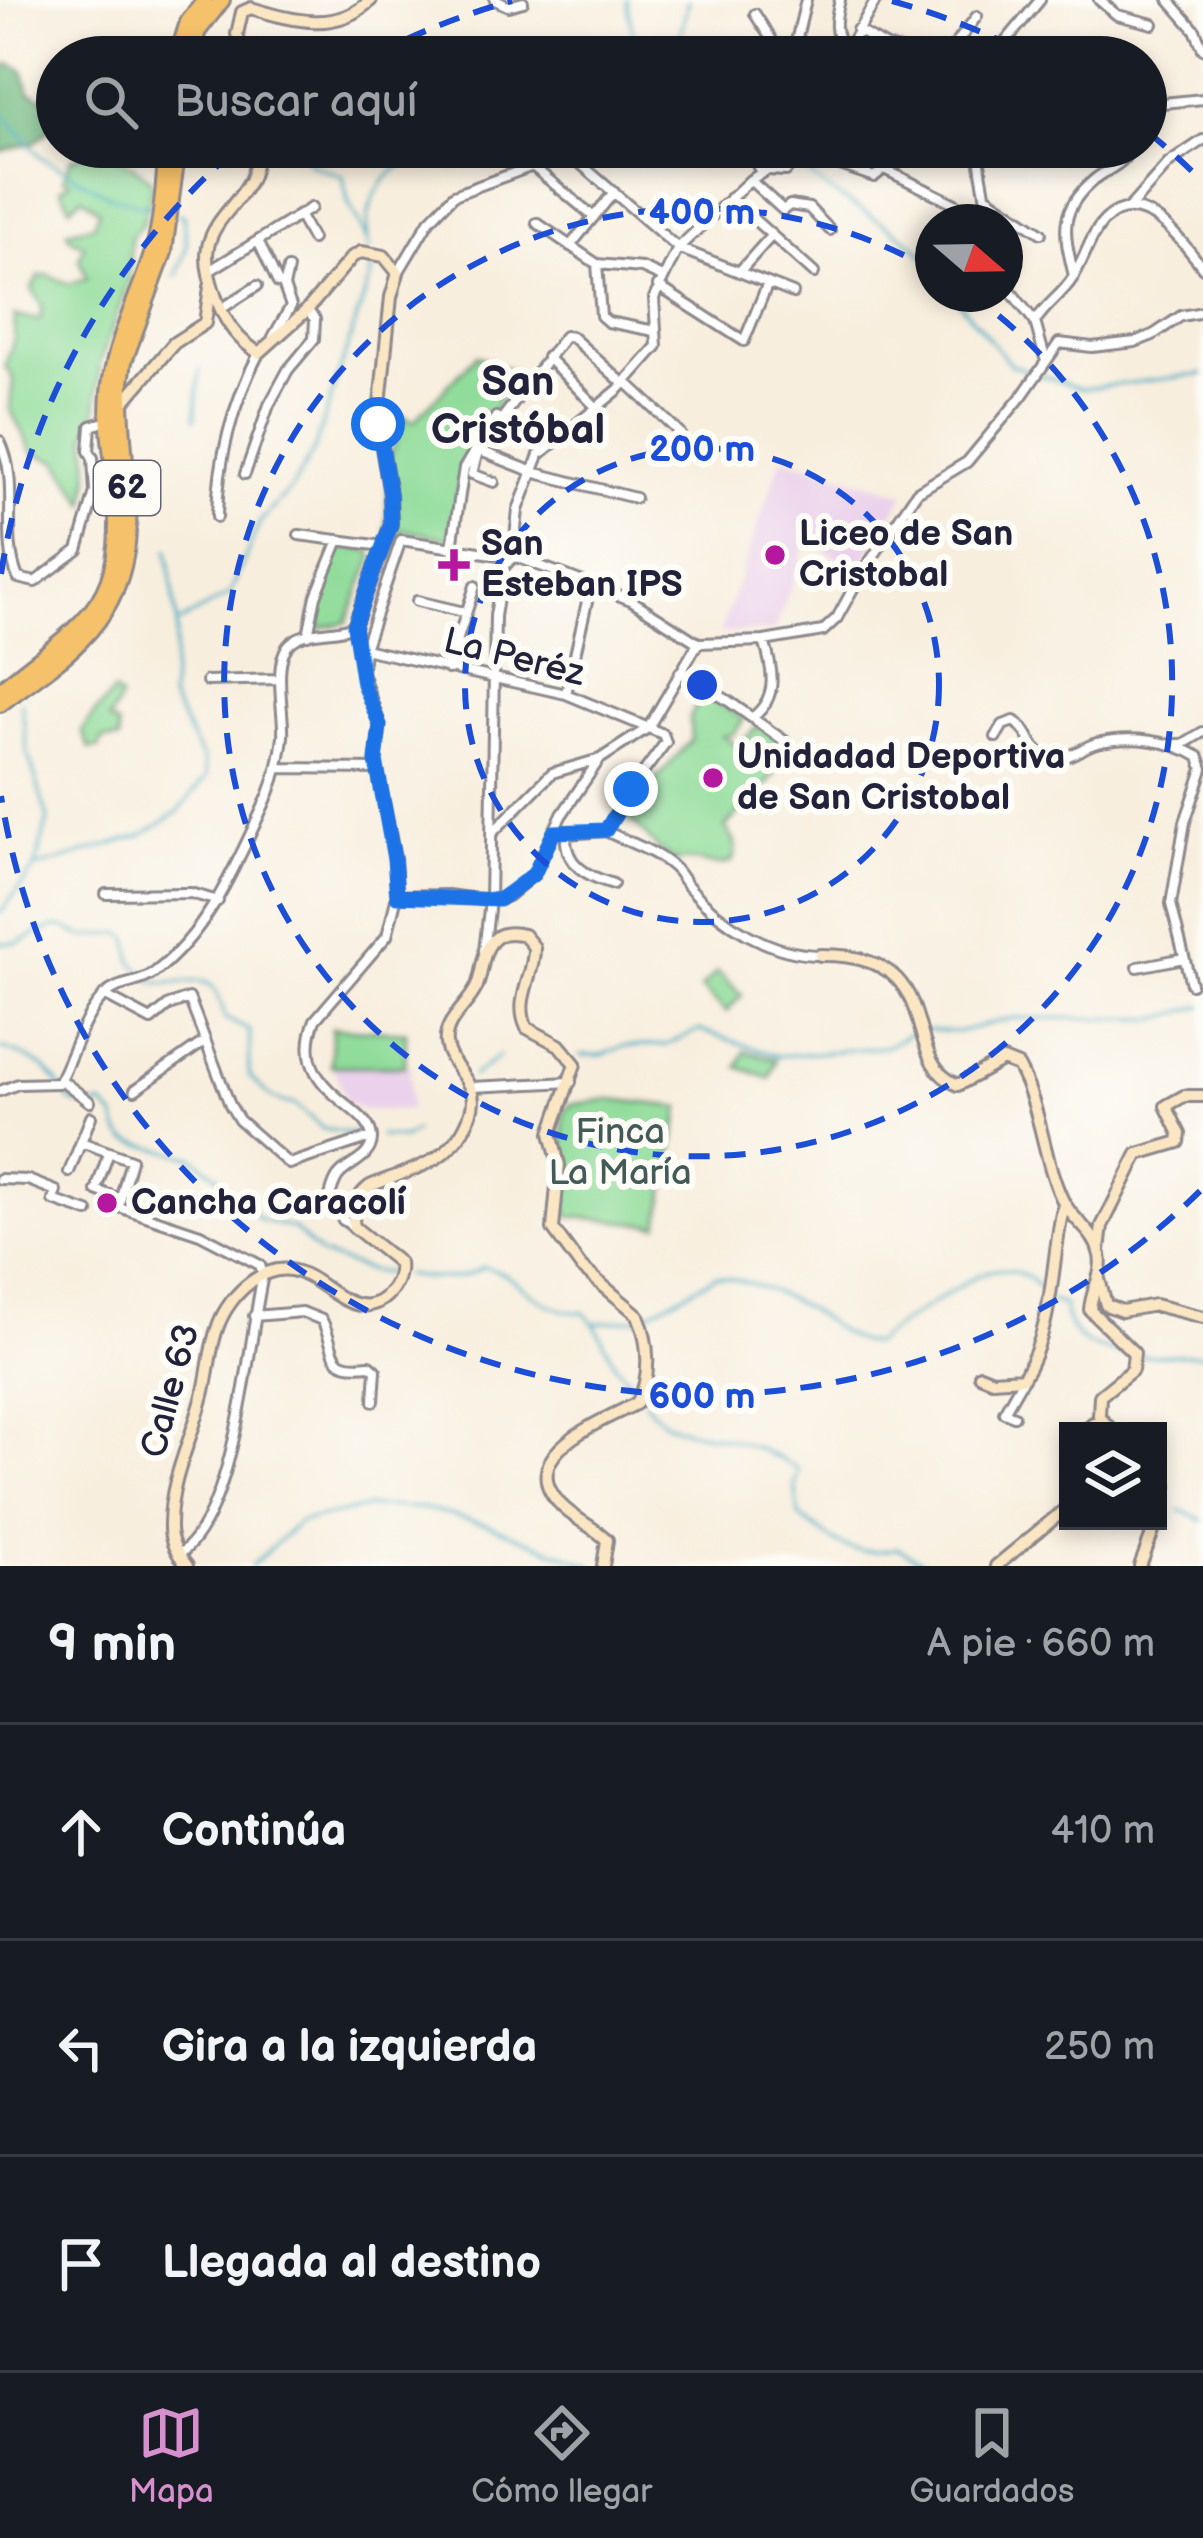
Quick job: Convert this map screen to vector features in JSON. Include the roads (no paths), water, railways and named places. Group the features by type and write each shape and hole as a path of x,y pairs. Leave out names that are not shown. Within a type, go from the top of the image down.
{"highway":[{"path":"189,36 206,0"},
{"path":"190,36 222,0"},
{"name":"62","path":"168,168 169,188"},
{"name":"62","path":"0,704 77,645 98,622 127,563 130,519 120,406 124,362 164,225 173,168"},
{"name":"62","path":"0,690 71,636 96,607 113,568 118,526 110,382 164,225"}],"street":[{"path":"239,36 237,22 251,8 276,18 327,21 346,18 371,0"},
{"path":"495,0 508,6 523,2"},
{"path":"799,36 806,0"},
{"path":"836,36 840,0"},
{"path":"853,36 876,0"},
{"path":"1010,36 1040,0"},
{"path":"1099,0 1117,15 1153,24"},
{"path":"1169,0 1195,30 1203,49"},
{"path":"755,14 769,36"},
{"path":"961,36 976,16"},
{"path":"856,30 867,36"},
{"path":"1167,103 1203,99"},
{"path":"1167,165 1203,144"},
{"path":"120,406 174,343 205,323 209,242 254,175 254,168"},
{"path":"263,1275 298,1272 357,1305 382,1299 398,1281 399,1263 343,1220 329,1199 336,1180 368,1150 371,1137 359,1114 324,1089 316,1072 310,1033 315,1020 387,936 397,896 377,769 380,725 362,672 354,626 385,546 391,508 378,424 391,297 395,267 444,202 524,168"},
{"path":"535,168 594,217"},
{"path":"586,168 678,248 793,293"},
{"path":"758,168 761,173"},
{"path":"354,1227 352,1217 361,1192 435,1161 471,1112 471,1087 446,1049 445,1037 476,989 484,957 490,901 491,678 500,586 505,564 513,557 518,510 533,470 551,441 625,383 657,346 652,311 660,282 678,248 751,180 767,170 789,168"},
{"path":"845,168 874,177 884,170 896,170"},
{"path":"892,168 957,204"},
{"path":"980,168 986,204"},
{"path":"1074,276 1064,232 1068,212 1095,179 1112,168"},
{"path":"1035,322 1074,276 1103,221 1127,210 1165,168"},
{"path":"751,180 783,210 809,208 830,230"},
{"path":"570,246 614,192"},
{"path":"987,197 1041,232"},
{"path":"730,198 814,273"},
{"path":"210,277 311,208"},
{"path":"1127,210 1152,215 1182,240 1203,268"},
{"path":"299,215 312,239"},
{"path":"537,223 597,264 642,268 744,341 768,283"},
{"path":"739,272 772,235"},
{"path":"258,240 278,283"},
{"path":"217,517 217,484 238,395 260,352 307,310 352,257 372,252 395,267"},
{"path":"597,264 601,316 608,322 655,331"},
{"path":"273,338 290,306 288,269"},
{"path":"210,277 221,309 243,343 260,352"},
{"path":"221,309 256,286"},
{"path":"1023,307 1035,322 1046,359"},
{"path":"245,474 269,406 288,370 314,340 315,319 307,310"},
{"path":"362,672 364,649 401,540 513,557 591,584 631,600 698,643 823,631 837,618 860,575 917,493 967,462 1022,397 1059,343 1092,347 1135,342 1180,316 1203,312"},
{"path":"452,547 464,468 496,417 501,420 568,334 680,433"},
{"path":"547,357 596,407"},
{"path":"0,441 11,497 3,513 9,555 18,578 35,582 78,550 95,492 93,458 88,451 91,426 101,424"},
{"path":"478,450 635,498"},
{"path":"468,485 478,450"},
{"path":"472,474 494,482"},
{"path":"298,535 385,546"},
{"path":"308,636 309,618 339,540"},
{"path":"566,694 591,584"},
{"path":"448,669 475,586"},
{"path":"367,591 380,596"},
{"path":"417,601 464,612"},
{"path":"0,1091 16,1084 58,1083 84,1025 104,995 121,984 150,976 218,901 278,768 285,717 279,679 286,646 354,626"},
{"path":"753,717 772,690 764,640"},
{"path":"490,835 552,773 600,759 648,728 698,643"},
{"name":"La Peréz","path":"364,649 566,694 648,728"},
{"path":"680,672 786,742"},
{"path":"207,681 279,679"},
{"path":"996,737 1009,722 1019,723 1037,752 1057,759 1121,740 1190,751 1203,764 1185,822 1171,904 1191,984"},
{"path":"606,830 666,742 663,734 648,728"},
{"path":"1168,745 1183,744 1203,732"},
{"path":"397,896 490,901 508,896 534,874 600,759"},
{"path":"278,768 377,769"},
{"path":"554,832 606,830 676,868 711,908 770,947 795,955 853,955 895,976 907,990 935,1069 946,1080 958,1085 1003,1060 1018,1066 1028,1084 1064,1204 1085,1225 1099,1250"},
{"path":"566,834 575,865 586,875 613,884"},
{"path":"106,894 190,893 218,901"},
{"path":"484,957 496,937 518,933 530,940 535,956 521,1001 523,1021 569,1053 575,1064 551,1133 560,1165 552,1213 559,1241 580,1267 640,1319 647,1371 637,1403 589,1423 572,1436 551,1466 555,1497 607,1540 603,1566"},
{"path":"1138,967 1184,958"},
{"path":"104,995 151,1020 187,998 239,1120 290,1164 371,1137"},
{"path":"135,1090 205,1041"},
{"path":"60,1079 90,1102"},
{"path":"471,1087 572,1082"},
{"path":"1106,1422 1098,1405 1100,1396 1126,1377 1135,1361 1134,1353 1090,1310 1102,1272 1102,1226 1138,1154 1179,1142 1180,1134 1166,1106 1174,1099 1203,1096"},
{"path":"70,1172 91,1117"},
{"path":"81,1142 131,1160 119,1208 204,1235 260,1265 263,1275 225,1478 212,1513 186,1551 178,1555 187,1566"},
{"path":"109,1152 97,1187 120,1201"},
{"path":"3,1181 28,1180 56,1191 53,1200 88,1212"},
{"path":"1014,1416 1004,1412 1044,1340 1042,1321 1055,1277 1064,1204"},
{"name":"Calle 63","path":"178,1555 170,1526 172,1503 218,1326 240,1291 263,1275"},
{"path":"1099,1279 1106,1305 1114,1310 1155,1305 1203,1317"},
{"path":"254,1316 302,1312 322,1321 336,1362 345,1368 370,1365 376,1370 374,1401"},
{"path":"980,1375 992,1380 1023,1378"},
{"path":"996,1566 1059,1514"},
{"path":"1140,1566 1154,1530"}],"waterway":[{"path":"627,0 633,36"},
{"path":"680,36 688,0"},
{"path":"205,32 207,36"},
{"path":"0,110 36,151"},
{"path":"60,168 110,196 157,209"},
{"path":"321,168 343,176 348,202 367,240"},
{"path":"369,250 373,199 398,168"},
{"path":"804,168 915,247"},
{"path":"176,276 187,246 183,216 178,214"},
{"path":"0,913 35,868 143,835 178,812 206,778 203,760 170,698 177,624 230,594 260,522 293,486 314,450 371,275 371,260"},
{"path":"967,312 1011,365 1081,389 1203,374"},
{"path":"195,419 200,369"},
{"path":"168,549 177,624"},
{"path":"21,701 28,754 48,819 35,868"},
{"path":"0,943 17,943 54,927 83,937 121,933 129,938 132,961 153,982 201,981 214,989 225,1018 250,1031 249,1076 268,1095 295,1104 323,1129 362,1135"},
{"path":"927,1030 957,1032 1013,1018 1157,1019 1203,1006"},
{"path":"580,1055 602,1055 625,1046 666,1045 699,1030 778,1056 885,1047 917,1030"},
{"path":"0,1048 44,1068 72,1101 103,1105 127,1141 193,1157 260,1220 292,1228 321,1255 394,1274"},
{"path":"473,1076 499,1056"},
{"path":"380,1136 403,1138 415,1131"},
{"path":"404,1275 455,1278 483,1267 552,1306 584,1313 615,1364 637,1389"},
{"path":"645,1315 716,1276 780,1295 849,1337 874,1344 986,1272 1015,1271 1045,1293"},
{"path":"1051,1301 1064,1305 1071,1328 1084,1342 1126,1354"},
{"path":"594,1323 636,1319"},
{"path":"1140,1356 1203,1354"},
{"path":"645,1401 669,1424 750,1446 799,1470 795,1483 799,1516 834,1541 855,1550 898,1548 929,1566"},
{"path":"251,1566 299,1522 369,1507 422,1508 489,1525 593,1566"},
{"path":"1180,1510 1203,1520"}],"place":[{"name":"Liceo de San Cristobal","path":"775,555"},
{"name":"San Esteban IPS","path":"454,565"},
{"name":"Unidadad Deportiva de San Cristobal","path":"713,778"},
{"name":"Cancha Caracolí","path":"107,1203"}],"district":[{"name":"San Cristóbal","path":"518,406"}],"park label":[{"name":"Finca La María","path":"620,1152"}]}
